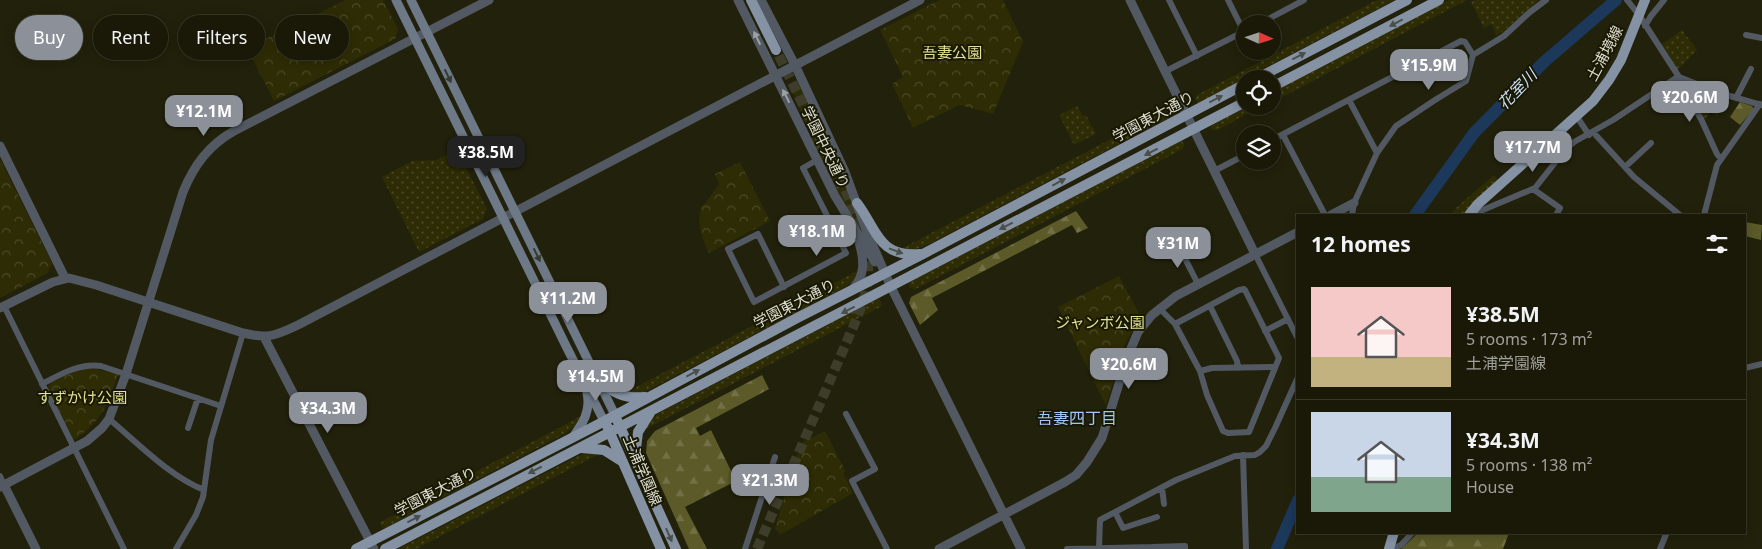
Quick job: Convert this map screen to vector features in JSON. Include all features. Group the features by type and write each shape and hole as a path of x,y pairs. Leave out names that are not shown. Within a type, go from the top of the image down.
{"main road":[{"name":"土浦学園線","path":"396,0 610,431 661,549"},
{"name":"土浦学園線","path":"411,0 598,378 676,549"},
{"path":"750,0 776,50"},
{"path":"1273,70 1407,0"},
{"path":"1281,82 1439,0"},
{"name":"土浦境線","path":"1470,214 1478,204 1592,102 1609,80 1620,60 1645,0"},
{"name":"学園東大通り","path":"356,549 372,545 573,437 1236,89"},
{"name":"学園東大通り","path":"385,549 1236,107"},
{"path":"858,203 883,245 894,252 923,254"},
{"path":"598,378 610,390 622,396 634,398 651,396"},
{"path":"573,437 584,420 588,407 589,400 584,381"},
{"path":"634,458 639,429 652,410"},
{"path":"578,448 602,449 625,464"},
{"path":"1391,549 1394,534"}],"street":[{"path":"2,486 75,449 96,434 109,419 126,374 182,192 189,176 216,142 490,0"},
{"name":"学園中央通り","path":"738,0 834,196 891,287 1021,549"},
{"name":"学園中央通り","path":"761,0 795,65 845,172 884,274"},
{"path":"124,549 2,307 65,278 96,285 243,334 264,337 280,334 920,0"},
{"path":"1130,0 1296,335"},
{"path":"1169,0 1196,56"},
{"path":"1228,0 1236,16"},
{"path":"1276,15 1303,0"},
{"path":"1352,214 1354,203 1377,153 1396,126 1466,81 1473,55 1504,36 1546,0"},
{"path":"1627,0 1639,15 1679,78 1681,86 1701,119 1717,154 1721,158"},
{"path":"1645,26 1664,0"},
{"path":"1166,71 1236,35"},
{"path":"1746,35 1762,38"},
{"path":"1324,214 1283,135 1461,41 1465,42 1473,55"},
{"path":"1736,98 1751,69"},
{"path":"1471,214 1533,189 1565,150 1574,142 1591,134 1672,79 1679,78 1761,105 1721,158 1716,168 1704,214"},
{"path":"1349,100 1377,153"},
{"path":"1577,117 1625,168 1679,214"},
{"path":"1625,168 1651,144"},
{"path":"0,146 65,278"},
{"path":"784,287 758,234 728,249 754,302 784,287 846,253 803,168 817,160"},
{"path":"1214,171 1236,160"},
{"path":"1533,189 1560,208 1557,214"},
{"path":"1333,214 1354,203"},
{"path":"939,549 1076,475 1087,462 1102,438 1134,342 1142,327 1159,308 1176,296 1296,233"},
{"path":"852,290 858,284 863,269 863,258 857,234"},
{"path":"1177,243 1198,284"},
{"path":"1159,308 1176,324 1200,372 1207,395 1223,431 1228,433 1250,431 1278,356 1244,289 1176,324"},
{"path":"1210,306 1237,361 1238,368"},
{"path":"1265,331 1288,319"},
{"path":"176,549 196,515 204,490 211,440 243,334"},
{"path":"264,337 372,545"},
{"path":"1746,368 1762,364"},
{"path":"42,384 73,368 87,365 101,366 220,406"},
{"path":"1200,372 1212,368 1275,367"},
{"path":"1098,548 1100,520 1162,488 1235,456 1255,455 1266,446 1296,381"},
{"path":"188,428 198,398"},
{"path":"846,414 875,469 852,481 886,549"},
{"path":"109,419 168,469 185,481 204,490"},
{"path":"1243,455 1246,549"},
{"path":"745,549 775,457"},
{"path":"0,476 2,486 36,549"},
{"path":"1162,488 1164,504"},
{"path":"1115,512 1123,528 1157,517"},
{"path":"1391,549 1401,545 1410,534"},
{"path":"1660,549 1666,534"},
{"path":"1067,549 1185,546 1185,549"}],"green space":[{"path":"346,0 383,0 398,29 395,39 274,101 253,60 265,60 265,39 275,34 275,60 349,60 349,15 315,15"},
{"name":"吾妻公園","path":"939,0 1003,0 1023,42 993,114 960,105 913,128 892,84 903,77 880,30"},
{"path":"1377,0 1395,0 1281,60 1281,51"},
{"path":"1449,0 1467,0 1281,98 1281,88"},
{"path":"1476,0 1539,0 1496,36 1492,24 1484,28 1471,2"},
{"path":"1682,30 1697,50 1677,70 1661,45"},
{"path":"1263,60 1280,60 1261,70 1244,70"},
{"path":"1236,74 1236,83 1198,103 1195,99 1197,95"},
{"path":"795,83 799,86 843,177 867,242 843,201 814,144 790,85"},
{"path":"1690,85 1726,99 1717,116 1710,112 1705,120 1686,92"},
{"path":"1740,102 1752,106 1754,109 1740,125 1730,117"},
{"path":"1077,106 1083,116 1086,115 1096,134 1074,145 1059,115"},
{"path":"1164,111 1170,117 927,245 911,251 899,250"},
{"path":"1236,111 1236,115 1246,115 1217,130 1212,130 1210,125"},
{"path":"1182,140 1183,149 914,290 910,288 908,283"},
{"path":"457,150 487,209 483,219 419,252 382,177 412,161 436,160"},
{"path":"0,159 52,263 48,273 0,298"},
{"path":"740,162 770,221 709,253 700,230 701,206 704,205 719,184 715,174"},
{"path":"1494,175 1498,181 1463,214 1453,214 1456,208"},
{"path":"1076,211 1088,228 1077,233 1072,225 932,298 938,310 920,325 909,303 911,297"},
{"path":"1746,222 1762,225 1761,240 1746,236"},
{"path":"859,270 853,282 845,287 641,394 625,394 636,387"},
{"name":"ジャンボ公園","path":"1119,276 1141,317 1125,344 1106,406 1058,307"},
{"path":"879,298 882,306 642,431 647,423 659,413"},
{"name":"すずかけ公園","path":"90,368 118,374 103,412 92,426 74,440 48,388 50,383 78,370"},
{"path":"762,375 769,389 696,428 700,436 711,430 736,481 685,507 707,549 689,549 646,453 647,441 655,431"},
{"path":"581,416 576,426 564,434 383,529 379,523"},
{"path":"825,431 846,472 843,473 853,493 780,535 775,528 801,443"},
{"path":"586,452 599,454 416,549 398,549"},
{"path":"1417,534 1509,534 1503,549 1401,549"}],"waterway":[{"name":"花室川","path":"1416,214 1474,133 1544,62 1616,0"},
{"name":"花室川","path":"1277,549 1296,505"}],"tunnel":[{"path":"757,549 854,325 865,295 868,277 865,244 855,212 776,50"}],"district":[{"name":"吾妻四丁目","path":"1077,418"}]}
